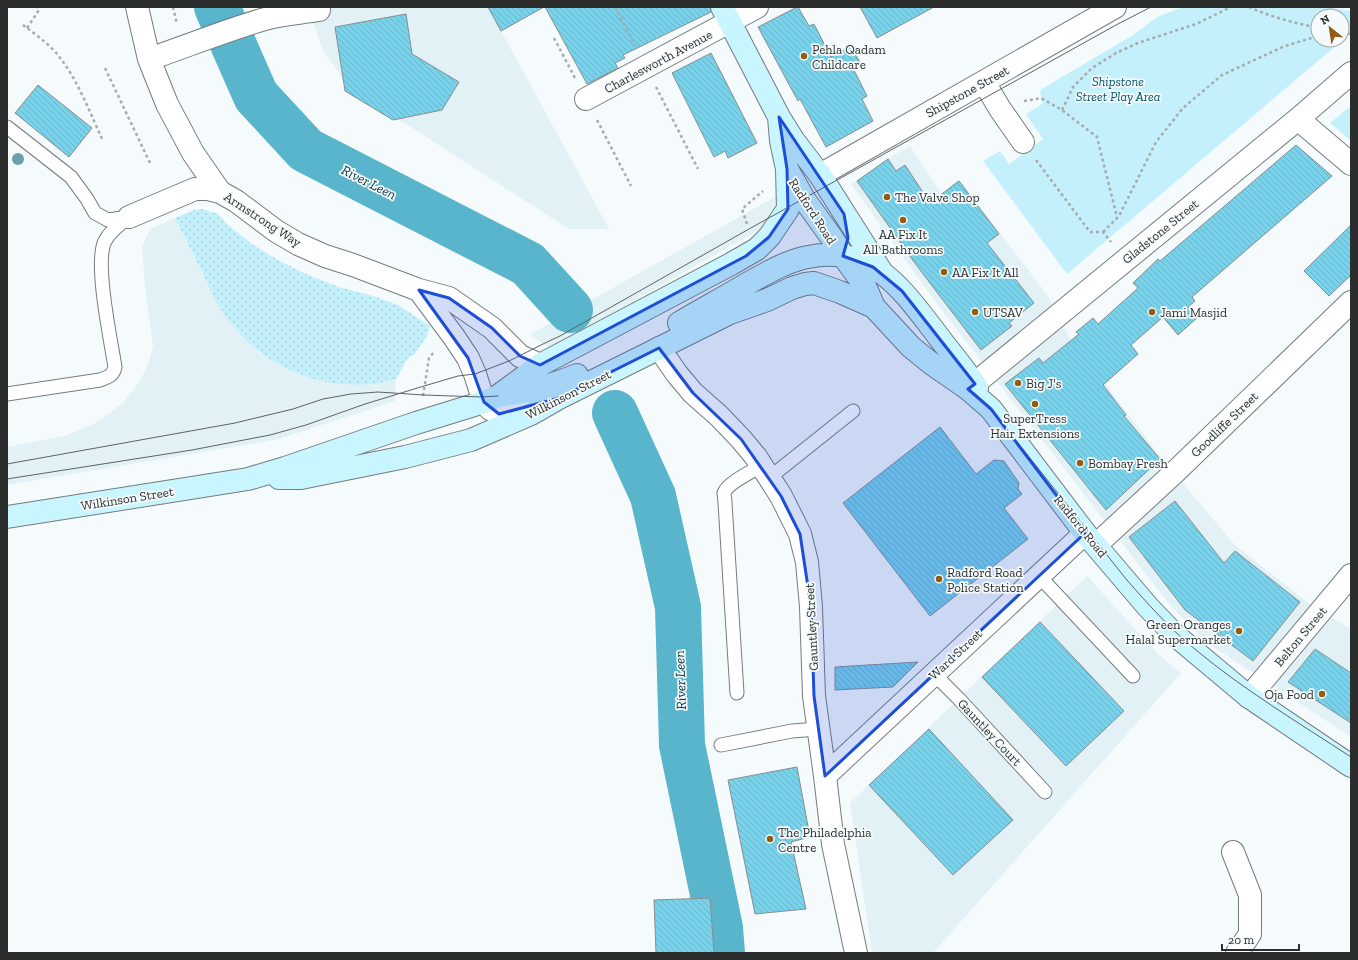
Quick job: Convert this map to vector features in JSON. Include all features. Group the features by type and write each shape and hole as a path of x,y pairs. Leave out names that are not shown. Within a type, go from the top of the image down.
{"street":[{"path":"137,7 149,59 167,104 193,153 220,192"},
{"name":"Charlesworth Avenue","path":"586,99 726,15 757,7"},
{"name":"Shipstone Street","path":"820,175 1115,7"},
{"path":"149,59 184,47 196,41 266,19 319,8"},
{"name":"Radford Road","path":"726,15 779,118 794,141 820,175 881,272 896,284 911,300 971,387 992,409 1091,539 1148,607 1175,635 1249,697 1351,766"},
{"name":"Gladstone Street","path":"971,387 1298,118 1351,72"},
{"path":"984,82 1000,109 1023,142"},
{"name":"Radford Road","path":"779,118 781,141 787,169 804,199 832,238 842,256 865,286 874,307 911,347 932,364 971,387"},
{"path":"1298,118 1351,164"},
{"name":"Wilkinson Street","path":"7,517 248,479 491,399 540,366 757,248 769,237 788,209 787,169"},
{"name":"Armstrong Way","path":"129,217 195,189 208,189 220,192 236,201 298,244 325,256 419,290 449,298 492,328 520,356 540,366"},
{"name":"Radford Road","path":"814,283 835,268 842,256 848,238 844,214"},
{"path":"491,399 550,386 576,376 604,363 770,271 789,263 808,257 824,255 842,256 860,261 881,272"},
{"path":"814,283 840,292 874,307"},
{"name":"Wilkinson Street","path":"248,479 301,478 405,458 471,440 531,414 559,398 730,313 767,300 792,288 814,283"},
{"path":"419,290 468,358 475,374 491,399 490,408 499,414 559,398"},
{"name":"Goodliffe Street","path":"1091,539 1179,467 1351,302"},
{"name":"Gauntley Street","path":"659,348 677,374 693,393 719,416 741,439 781,496 800,534 806,562 811,607 814,696 833,844 856,953"},
{"name":"Ward Street","path":"825,776 1038,576 1091,539"},
{"name":"Belton Street","path":"1249,697 1351,575"},
{"path":"1233,852 1250,895 1250,934 1237,953"}],"lane":[{"path":"7,127 71,177 95,213 108,220 129,217"},
{"path":"7,394 100,380 108,378 114,373 115,367 102,276 101,254 104,242 109,234 129,217"},
{"path":"737,694 724,494 727,489 737,481 765,472 853,411"},
{"path":"1038,576 1133,676"},
{"name":"Gauntley Court","path":"934,674 1045,792"},
{"path":"721,745 792,731 818,729"}],"path":[{"path":"26,28 39,10 37,7"},
{"path":"1062,110 1073,87 1092,68 1116,53 1138,43 1196,24 1231,7"},
{"path":"1249,7 1263,13 1310,26"},
{"path":"23,25 58,55 65,65 76,83 104,141"},
{"path":"1023,142 1090,232 1103,232 1117,218 1156,142 1183,108 1222,75 1285,46 1310,38"},
{"path":"105,68 150,163"},
{"path":"1000,109 1041,98 1062,110 1097,137 1117,218"},
{"path":"749,229 742,209 766,188"},
{"path":"1103,232 1126,259"},
{"path":"423,400 429,358 441,345 454,337"}],"highlighted area":[{"path":"779,117 844,214 848,238 843,256 873,267 902,291 975,384 968,389 991,409 1085,533 825,776 814,696 811,607 800,534 781,496 741,439 693,393 659,348 559,398 499,414 484,402 468,358 419,290 449,298 492,328 520,356 540,365 746,256 769,237 788,209 787,169"}],"shaded area":[{"path":"307,7 544,7 501,31 609,229 569,229 350,88 324,52"},
{"path":"910,146 941,193 959,179 1048,296 1068,335 1163,460 1235,545 1311,605 1351,629 1351,737 1206,642 1169,604 934,300 851,184 889,158"},
{"path":"782,193 775,221 552,347 543,344 529,335"},
{"path":"175,218 220,308 231,325 261,354 279,365 301,375 372,384 396,379 395,401 279,439 7,485 7,447 68,435 95,423 122,403 133,391 142,377 149,362 153,346 145,287 142,246 150,229"},
{"path":"1087,576 1156,652 1181,673 933,953 872,953 850,803"}],"green space":[{"name":"Shipstone Street Play Area","path":"1183,7 1332,8 1310,8 1310,48 1333,48 1067,274 983,161 1000,151 1009,164 1043,139 1026,114 1042,104 1040,90 1133,35 1157,17"},
{"path":"1350,11 1351,11 1350,34"},
{"path":"1351,106 1351,141 1330,123"},
{"path":"203,209 218,214 228,225 252,244 278,260 306,274 339,287 373,296 398,305 430,326 427,336 415,354 408,358 396,379 384,382 350,385 327,382 285,368 248,343 233,326 216,301 175,218 194,210"}],"building":[{"path":"488,7 544,7 501,31"},
{"path":"545,7 710,7 711,12 623,55 625,58 615,63 618,68 587,84"},
{"path":"797,7 809,26 814,24 831,57 851,46 862,66 854,70 867,96 862,99 873,121 826,147 800,99 798,101 758,27"},
{"path":"860,7 934,7 877,38"},
{"path":"406,14 412,54 459,82 442,110 393,120 345,91 335,27"},
{"path":"711,53 757,143 728,158 725,151 714,157 672,73"},
{"path":"38,85 92,128 69,157 15,113"},
{"path":"1296,145 1332,176 1192,297 1195,301 1188,307 1197,318 1178,335 1163,317 1131,345 1138,354 1103,385 1126,415 1124,416 1160,459 1106,510 1005,384 1039,358 1043,363 1079,334 1076,332 1093,318 1098,324 1138,288 1133,283 1158,259 1160,261"},
{"path":"888,159 896,171 905,165 930,203 959,181 999,234 987,243 1034,303 1009,323 1012,326 981,350 917,266 857,181"},
{"path":"1351,225 1351,275 1329,296 1304,271"},
{"name":"Radford Road Police Station","path":"940,427 976,474 994,460 1004,461 1019,483 1018,489 1022,494 1004,508 1028,539 930,616 843,503"},
{"path":"1175,501 1224,563 1235,551 1300,602 1253,661 1185,610 1129,537"},
{"path":"1040,622 1124,711 1066,766 982,677"},
{"path":"1315,649 1351,673 1351,723 1288,682"},
{"path":"918,662 893,687 835,690 835,667"},
{"path":"929,729 1013,820 953,875 869,785"},
{"name":"The Philadelphia Centre","path":"797,767 810,837 791,842 806,909 755,914 728,780"},
{"path":"710,898 714,953 656,953 654,900"}],"waterway":[{"name":"River Leen","path":"217,7 256,96 306,150 528,264 570,310"},
{"name":"River Leen","path":"615,413 653,496 678,607 682,745 720,928 722,953"}],"tram line":[{"path":"7,479 192,450 270,435 306,425 365,404 424,386 458,376 475,374 509,361 560,336 749,229 1151,7"},
{"path":"7,464 235,423 293,409 323,399 351,394 378,392 482,397 498,396"},
{"path":"991,409 1126,579 1177,634 1233,679 1351,757"}],"place":[{"name":"Pehla Qadam Childcare","path":"804,56"},
{"name":"The Valve Shop","path":"887,197"},
{"name":"AA Fix It All Bathrooms","path":"903,220"},
{"name":"AA Fix It All","path":"944,272"},
{"name":"UTSAV","path":"975,312"},
{"name":"Jami Masjid","path":"1152,312"},
{"name":"Big J's","path":"1018,383"},
{"name":"SuperTress Hair Extensions","path":"1035,404"},
{"name":"Bombay Fresh","path":"1080,463"},
{"name":"Radford Road Police Station","path":"939,579"},
{"name":"Green Oranges Halal Supermarket","path":"1239,631"},
{"name":"Oja Food","path":"1322,694"},
{"name":"The Philadelphia Centre","path":"770,839"}]}
